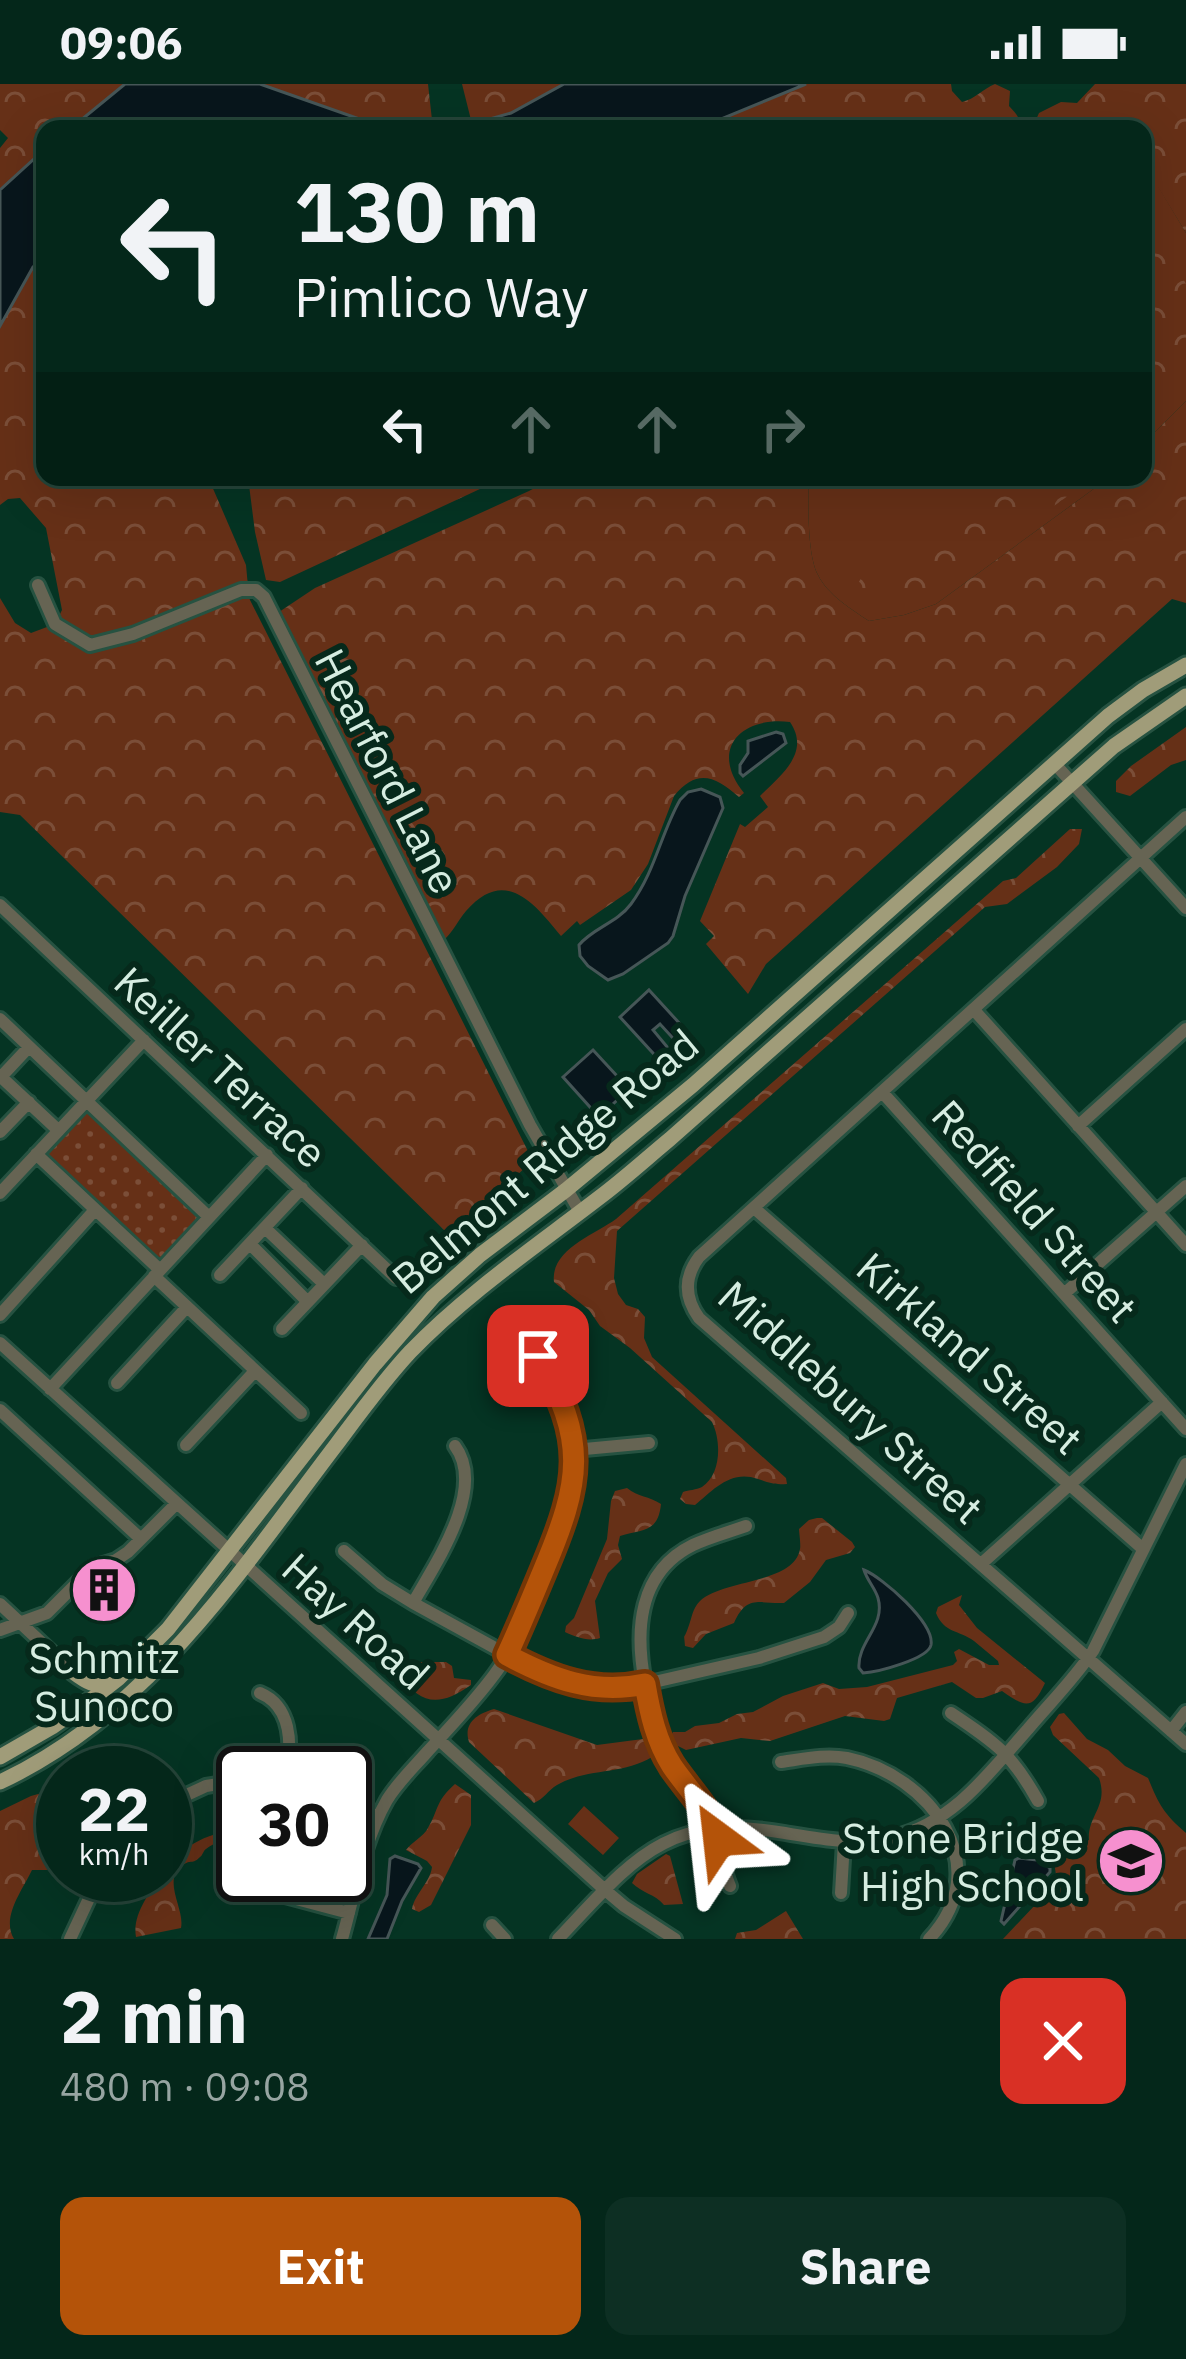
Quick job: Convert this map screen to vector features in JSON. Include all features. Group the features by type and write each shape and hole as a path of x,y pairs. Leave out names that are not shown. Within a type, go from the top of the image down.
{"main road":[{"name":"Belmont Ridge Road","path":"0,1757 52,1727 119,1678 183,1612 415,1316 470,1264 693,1085 1108,716 1186,665"},
{"name":"Belmont Ridge Road","path":"0,1782 66,1745 164,1664 387,1377 468,1297 580,1212 758,1063 1127,736 1186,696"},
{"path":"758,1063 770,1043 764,1021"},
{"path":"73,1672 94,1684 119,1678"}],"street":[{"name":"Hearford Lane","path":"38,585 55,624 90,645 134,634 241,590 256,590 264,597 530,1125 580,1212"},
{"path":"1054,763 1186,908"},
{"name":"Middlebury Street","path":"1186,817 693,1264 687,1286 696,1314 1186,1744"},
{"name":"Keiller Terrace","path":"2,911 396,1278"},
{"path":"974,1010 1186,1245"},
{"path":"0,1018 209,1217"},
{"path":"1078,1126 1186,1028"},
{"path":"2,1187 144,1040"},
{"path":"29,1047 0,1076 58,1130"},
{"name":"Redfield Street","path":"882,1092 1186,1429"},
{"path":"0,1132 28,1102"},
{"path":"36,1154 187,1307 301,1413"},
{"path":"50,1389 267,1155"},
{"path":"1065,1294 1186,1186"},
{"path":"220,1275 302,1188"},
{"name":"Kirkland Street","path":"754,1208 1143,1549"},
{"path":"3,1306 94,1210"},
{"path":"265,1228 324,1284"},
{"path":"250,1244 308,1302"},
{"path":"282,1329 362,1245"},
{"path":"117,1383 187,1307"},
{"path":"342,1939 378,1817 401,1780 507,1655 572,1495 574,1450 563,1404 538,1356 517,1335 499,1329"},
{"name":"Hay Road","path":"0,1343 623,1906 675,1939"},
{"path":"186,1445 255,1371"},
{"path":"981,1564 1162,1402"},
{"path":"0,1410 141,1540"},
{"path":"574,1450 650,1443"},
{"path":"413,1603 460,1508 465,1461 455,1446"},
{"path":"559,1939 627,1866 682,1834 715,1827 752,1827 844,1842 894,1837 940,1817 968,1796 1100,1641 1186,1463"},
{"path":"0,1630 47,1613 93,1568 119,1558 141,1540 177,1503"},
{"path":"730,1886 715,1827 664,1754 651,1719 639,1650 640,1623 644,1602 670,1562 687,1549 746,1526"},
{"path":"344,1551 413,1603 541,1673 577,1685 645,1684 796,1647 824,1637 848,1613"},
{"path":"0,1604 73,1672"},
{"path":"260,1693 274,1699 285,1717 290,1746"},
{"path":"1171,1731 1186,1712"},
{"path":"951,1713 1006,1753 1038,1802"},
{"path":"781,1762 830,1756 865,1763 910,1789 940,1817 955,1849 958,1880 947,1915 929,1939"},
{"path":"372,1814 378,1817"},
{"path":"841,1893 844,1842"},
{"path":"70,1939 87,1902"},
{"path":"308,1902 349,1913"},
{"path":"492,1925 505,1939"}],"green space":[{"path":"0,84 127,84 82,120 36,120 36,157 0,190 0,148 8,138 0,130"},
{"path":"260,84 428,84 432,120 362,120"},
{"path":"462,84 564,84 511,113 471,120"},
{"path":"806,84 951,84 962,102 995,84 1010,91 1009,106 1019,120 719,120"},
{"path":"1095,84 1186,84 1186,233 1152,183 1152,120 1036,120 1039,113 1061,102 1077,103"},
{"path":"1152,182 1186,233 1186,401 1152,435"},
{"path":"1160,248 1186,284 1186,381 1152,417 1152,254"},
{"path":"36,264 36,486 212,486 246,565 249,598 533,1161 456,1228 444,1230 20,815 0,812 0,598 15,623 31,633 55,624 62,610 46,528 20,498 0,505 0,326"},
{"path":"1186,401 1186,603 1172,599 766,964 748,994 706,944 714,936 700,921 740,824 745,827 768,807 760,796 791,763 797,744 790,722 757,725 735,739 729,763 744,793 739,797 706,778 682,787 674,796 648,864 631,890 580,925 577,921 561,936 518,894 494,891 466,911 442,942 279,612 315,588 538,486 809,486 810,542 822,582 869,621 904,615 936,604 1098,486 1152,486 1152,435"},
{"path":"249,486 486,486 280,582 266,580"},
{"path":"809,486 1098,486 936,604 869,621 834,595 818,575"},
{"path":"968,486 1082,486 927,593 878,601 856,587 864,573 889,570 909,553 937,551 952,543 948,523"},
{"path":"1186,727 1186,760 1171,765 1130,796 1116,792 1116,781 1131,766"},
{"path":"1070,829 1082,829 1079,844 1057,867 1007,904 985,907 617,1231 614,1278 618,1294 645,1317 644,1338 652,1357 786,1478 787,1484 731,1479 695,1505 686,1504 680,1499 683,1492 702,1487 716,1465 718,1447 712,1422 554,1282 559,1261 575,1244 616,1219 1003,881 1016,878"},
{"path":"85,1100 209,1217 160,1270 36,1154"},
{"path":"627,1488 661,1504 659,1514 647,1529 620,1536 622,1559 608,1573 595,1601 600,1638 578,1637 565,1632 566,1626 574,1618 607,1539 615,1491"},
{"path":"822,1518 852,1542 855,1547 850,1553 826,1560 810,1582 784,1603 749,1604 734,1623 706,1634 693,1648 685,1646 684,1637 700,1601 785,1569 800,1549 799,1529 809,1520"},
{"path":"962,1595 959,1605 977,1628 1045,1683 1032,1702 1022,1703 1002,1691 976,1698 952,1682 897,1698 890,1719 884,1721 845,1716 770,1741 741,1738 686,1750 670,1738 673,1732 753,1712 823,1683 839,1689 867,1687 953,1665 957,1661 954,1652 959,1649 989,1665 999,1665 974,1641 939,1619 938,1607"},
{"path":"418,1662 446,1662 454,1678 471,1680 471,1685 450,1697 423,1697 400,1673"},
{"path":"494,1709 597,1745 643,1739 652,1757 568,1780 534,1803 469,1742 473,1720"},
{"name":"Stone Bridge High School","path":"1064,1713 1087,1739 1148,1778 1163,1808 1186,1833 1186,1939 1003,1939 1053,1886 1054,1861 1089,1840 1100,1804 1099,1778 1053,1735 1050,1727"},
{"path":"455,1784 471,1795 471,1825 431,1905 419,1912 412,1909 432,1867 406,1850 426,1831"},
{"path":"36,1795 36,1870 11,1913 14,1939 0,1939 0,1811"},
{"path":"584,1806 619,1838 603,1855 568,1824"},
{"path":"216,1834 216,1843 192,1861 192,1844"},
{"path":"666,1854 683,1904 664,1905 632,1883 637,1874"},
{"path":"178,1902 181,1928 136,1937 143,1905"},
{"path":"786,1911 803,1939 735,1939 737,1933 756,1930"}],"shaded area":[{"path":"125,84 260,84 362,120 81,120"},
{"path":"564,84 806,84 719,120 486,120 511,113"},
{"path":"36,157 36,264 0,326 0,190"},
{"path":"783,734 786,743 743,776 740,765 748,753 748,741"},
{"path":"701,789 720,797 723,808 673,936 608,980 588,966 579,945 631,904 680,800"},
{"path":"649,990 692,1037 681,1047 660,1024 653,1030 673,1054 663,1064 620,1017"},
{"path":"593,1050 629,1089 599,1117 563,1077"},
{"path":"864,1570 916,1613 931,1645 912,1660 863,1673 859,1668 862,1650 879,1608"},
{"path":"395,1856 421,1868 387,1939 368,1939 387,1895 390,1859"},
{"path":"1019,1858 1037,1860 1050,1872 1004,1924 1001,1921"}],"place":[{"name":"Schmitz Sunoco","path":"104,1590"},
{"name":"Stone Bridge High School","path":"1131,1861"}],"route":[{"path":"538,1356 569,1422 574,1450 572,1495 507,1655 577,1685 628,1688 645,1684 664,1754 701,1802 719,1839"}]}
